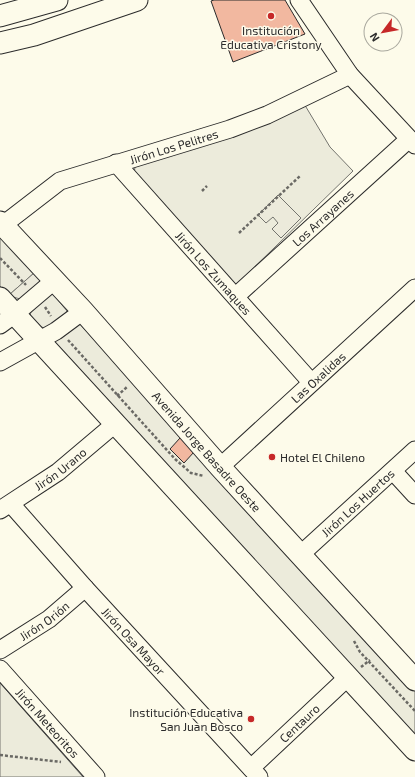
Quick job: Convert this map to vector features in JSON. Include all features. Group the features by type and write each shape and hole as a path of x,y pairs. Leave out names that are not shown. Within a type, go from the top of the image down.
{"main road":[{"path":"0,16 57,0"},
{"path":"0,43 34,35 137,0"},
{"name":"Avenida Jorge Basadre Oeste","path":"1,223 55,280 220,467 415,680"},
{"path":"0,298 8,320 40,339 116,423 352,674 415,750"}],"street":[{"path":"298,0 350,75 412,142"},
{"name":"Jirón Los Pelitres","path":"1,223 60,182 116,163 194,142 230,130 267,115 350,75"},
{"name":"Los Arrayanes","path":"236,296 412,142"},
{"name":"Jirón Los Zumaques","path":"116,163 311,382"},
{"path":"8,320 55,280"},
{"name":"Las Oxalidas","path":"220,467 415,288"},
{"path":"0,362 56,331 83,311"},
{"name":"Jirón Urano","path":"5,507 58,472 116,423"},
{"name":"Jirón Los Huertos","path":"300,555 415,450"},
{"path":"393,471 415,495"},
{"name":"Jirón Osa Mayor","path":"5,507 84,588 255,772"},
{"name":"Jirón Orión","path":"0,650 49,619 84,588"},
{"name":"Jirón Meteoritos","path":"0,669 96,777"},
{"name":"Centauro","path":"255,772 352,674"}],"path":[{"path":"239,232 300,176"},
{"path":"202,191 207,186"},
{"path":"113,399 129,386"},
{"path":"352,674 373,657"},
{"path":"0,755 68,762"}],"shaded area":[{"path":"303,102 330,147 353,171 234,287 134,178 135,165"},
{"path":"278,195 301,218 281,238 272,229 278,223 273,217 266,223 258,215"},
{"path":"0,237 34,273 9,295 0,286"},
{"path":"34,273 40,280 38,285 20,299 9,295"},
{"path":"52,293 67,311 64,318 50,329 37,325 30,316 36,305"},
{"path":"77,321 415,689 415,741 52,345 56,337"},
{"path":"0,683 83,777 0,777"}],"building":[{"path":"285,0 305,34 233,62 211,1"},
{"path":"180,438 194,452 184,463 170,449"}],"place":[{"name":"Institución Educativa Cristony","path":"271,16"},
{"name":"Hotel El Chileno","path":"272,457"},
{"name":"Institución Educativa San Juan Bosco","path":"251,719"}]}
